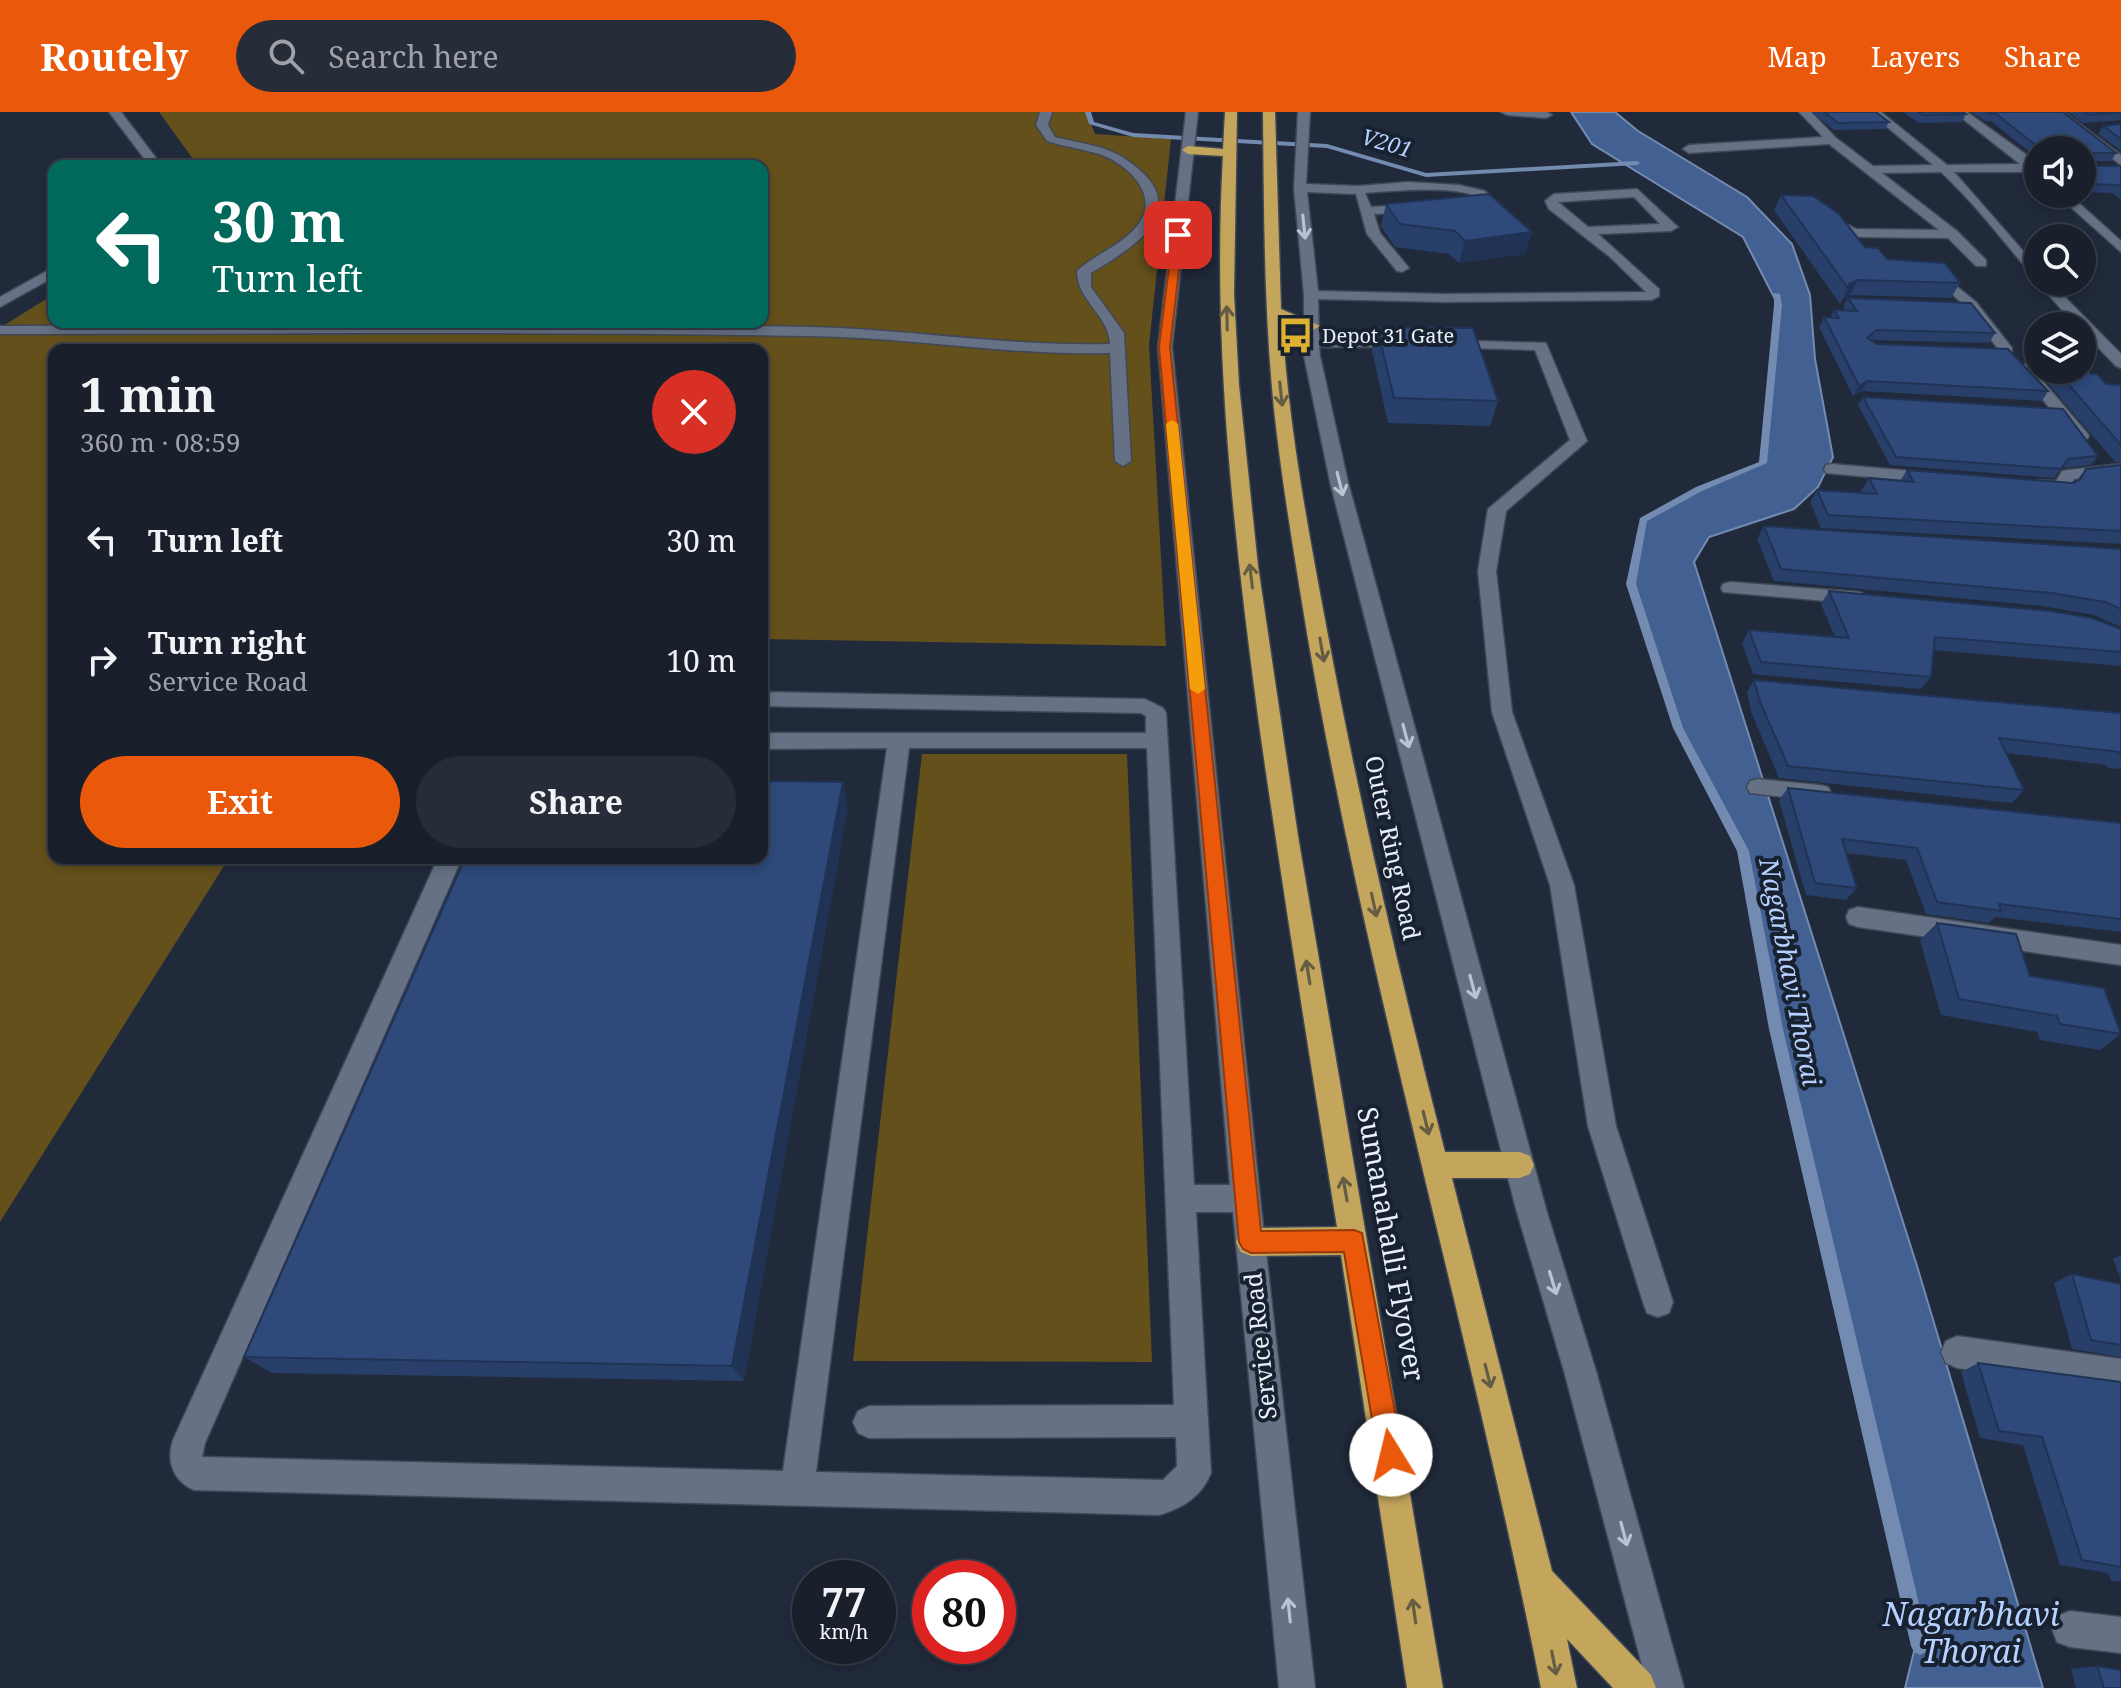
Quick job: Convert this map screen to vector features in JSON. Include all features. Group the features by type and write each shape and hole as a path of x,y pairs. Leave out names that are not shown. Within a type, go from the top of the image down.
{"highway":[{"path":"1189,142 1229,145 1231,112"},
{"name":"Outer Ring Road","path":"1269,112 1273,311 1287,448 1335,724 1396,1009 1538,1582"},
{"name":"Sumanahalli Flyover","path":"1229,145 1226,187 1228,336 1235,450 1266,700 1320,1049 1385,1417 1425,1688"},
{"path":"1273,311 1313,334"},
{"path":"1436,1165 1520,1165"},
{"path":"1251,1242 1354,1241"},
{"path":"1538,1582 1559,1688"},
{"path":"1538,1582 1638,1688"}],"street":[{"path":"115,112 151,160"},
{"path":"1046,112 1042,125 1051,139 1108,154 1147,182 1155,200 1152,218 1115,253 1084,271 1084,287 1117,333 1123,461"},
{"name":"Service Road","path":"1192,112 1165,347 1246,1198 1297,1688"},
{"path":"1304,112 1300,188 1311,295 1312,356 1339,482 1520,1165 1580,1371 1666,1688"},
{"path":"1507,112 1546,115"},
{"path":"1805,112 1832,140 1952,234 1981,263"},
{"path":"1875,112 1895,132 1943,167 2024,260"},
{"path":"1960,112 2024,160"},
{"path":"2057,112 2089,129 2121,161"},
{"path":"1689,149 1832,140"},
{"path":"1872,170 1943,167 2024,169"},
{"path":"1300,188 1358,190 1408,186 1459,189 1481,194 1514,222"},
{"path":"1358,190 1374,234 1402,268"},
{"path":"1311,295 1445,298 1652,296 1654,292 1551,201 1554,198 1637,193 1671,227 1585,231"},
{"path":"1456,205 1488,200"},
{"path":"1814,207 1846,231 1856,233 1952,234"},
{"path":"1366,211 1430,208"},
{"path":"2077,208 2121,248"},
{"path":"0,303 48,275"},
{"path":"1955,289 1971,305 2000,350 2063,410 2105,462 2068,475 2062,487 2017,484"},
{"path":"2056,296 2121,363"},
{"path":"1941,304 1971,305"},
{"path":"0,330 726,330 849,332 1049,350 1117,348"},
{"path":"1313,334 1541,346 1579,441 1497,509 1487,571 1502,712 1562,885 1602,1126 1658,1302"},
{"path":"2032,409 2063,410"},
{"path":"1832,469 1956,479"},
{"path":"1730,588 1876,599"},
{"path":"447,864 189,1440 185,1453 186,1465 194,1473 1159,1498 1173,1494 1194,1473 1156,713 1145,706 768,699"},
{"path":"797,1490 899,740"},
{"path":"768,741 1156,740"},
{"path":"1758,787 1850,796"},
{"path":"1858,917 2121,955"},
{"path":"1181,1199 1246,1198"},
{"path":"1957,1352 2121,1375"},
{"path":"869,1422 1191,1421"},
{"path":"2070,1629 2121,1635"}],"shaded area":[{"path":"159,112 1086,112 1095,134 1171,139 1149,345 1166,646 768,639 768,344 48,344 48,864 225,864 0,1222 0,328 48,298 48,328 768,328 768,160 194,160"},
{"path":"922,754 1127,754 1152,1362 853,1361"}],"water":[{"name":"Nagarbhavi Thorai","path":"1571,112 1615,112 1638,131 1747,197 1792,244 1810,295 1815,359 1833,457 1818,487 1794,509 1709,537 1694,562 1917,1266 2043,1688 1905,1688 1918,1635 1776,1029 1743,851 1678,728 1631,584 1643,520 1702,488 1763,463 1778,305 1743,237 1592,144"}],"building":[{"path":"1824,112 1876,112 1889,122 1838,123"},
{"path":"1918,112 1963,112 1966,114 1923,115"},
{"path":"1987,112 2063,112 2094,136 2024,136 1995,113"},
{"path":"2084,112 2121,112 2088,115"},
{"path":"2121,124 2121,139 2103,126"},
{"path":"2096,138 2116,153 2096,153"},
{"path":"2096,166 2121,166 2121,187 2096,184"},
{"path":"1489,194 1532,232 1465,241 1455,231 1400,224 1386,204"},
{"path":"1781,195 1813,196 1838,213 1865,247 1878,248 1887,259 1945,263 1960,283 1858,280 1849,284 1848,288"},
{"path":"1848,298 1971,303 1995,333 1877,330 1867,338 1877,344 2008,349 2024,366 2024,384 2041,384 2048,391 1868,381 1859,386 1824,317 1839,318 1834,310 1857,311"},
{"path":"1377,327 1473,328 1498,401 1394,398"},
{"path":"2097,374 2106,384 2121,385 2121,445 2068,384 2096,384"},
{"path":"1863,397 2063,409 2098,456 2068,459 2061,469 1896,457"},
{"path":"2121,465 2121,531 1828,515 1817,490 1877,494 1869,478 1914,482 1907,470 2072,483 2080,480 2086,469"},
{"path":"1764,526 2121,549 2121,609 2105,602 2052,593 1781,569"},
{"path":"1829,591 2051,611 2092,618 2121,629 2121,652 1935,637 1931,677 1761,662 1749,630 1849,638"},
{"path":"1754,680 2121,713 2121,756 2119,752 1999,738 2024,790 1788,766 1760,702"},
{"path":"768,781 843,782 732,1366 244,1357 462,864 768,864"},
{"path":"1788,788 2121,823 2121,919 1999,904 2001,911 1937,902 1917,848 1842,839 1857,888 1815,883"},
{"path":"1937,923 2016,934 2030,976 2104,988 2121,1034 2060,1024 2057,1016 1959,999"},
{"path":"2072,1274 2121,1284 2121,1345 2091,1340"},
{"path":"1978,1363 2121,1382 2121,1567 2082,1560 2042,1437 1999,1431"},
{"path":"2097,1666 2121,1670 2121,1688 2104,1688"}],"waterway":[{"name":"V201","path":"1088,112 1091,123 1133,135 1327,146 1426,175 1637,163"},
{"name":"Nagarbhavi Thorai","path":"1776,294 1778,305 1763,463 1699,489 1643,520 1631,584 1678,728 1743,851 1776,1029 1920,1646"}],"slow traffic":[{"path":"1172,424 1198,689"}],"place":[{"name":"Depot 31 Gate","path":"1296,336"}],"route":[{"path":"1178,235 1165,347 1251,1242 1354,1241 1391,1455"}]}
